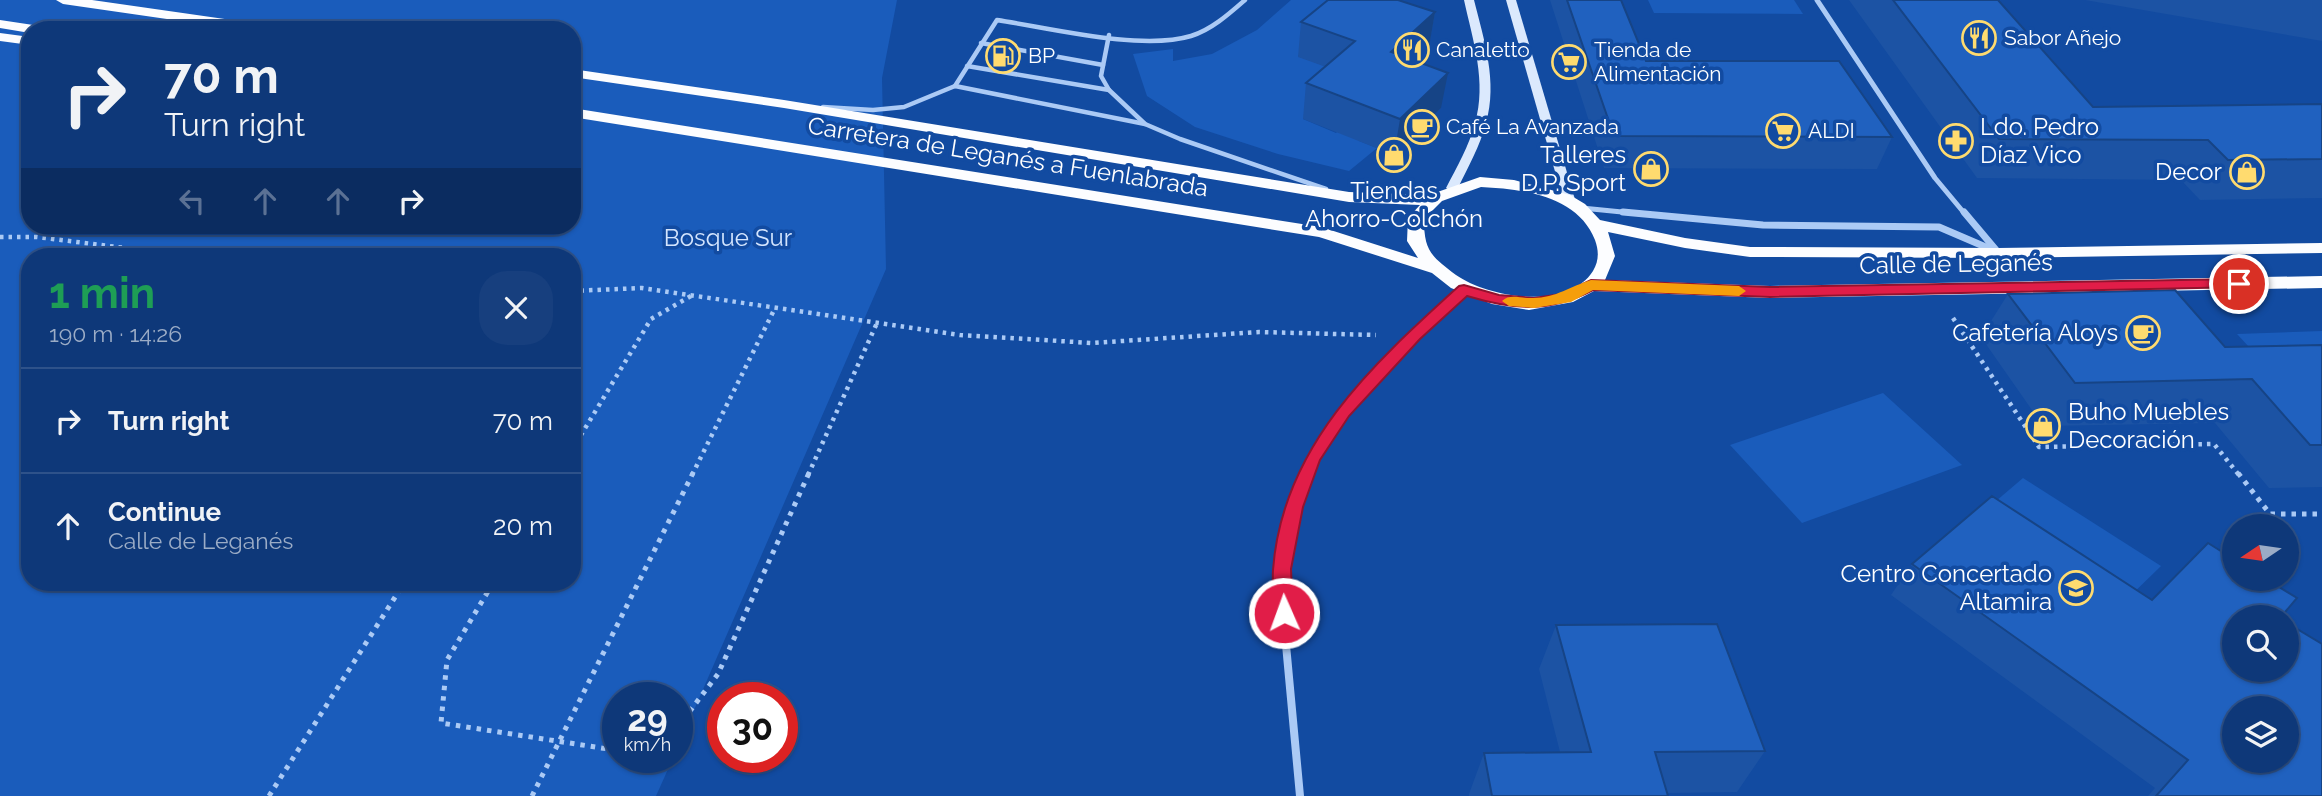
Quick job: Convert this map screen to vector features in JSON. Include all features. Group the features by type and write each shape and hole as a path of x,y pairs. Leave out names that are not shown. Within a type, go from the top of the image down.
{"highway":[{"path":"63,0 213,21"},
{"path":"89,0 126,8"},
{"path":"0,23 21,27"},
{"path":"0,37 21,40"},
{"name":"Carretera de Leganés a Fuenlabrada","path":"581,75 784,104 1349,197 1429,200"},
{"name":"Carretera de Leganés a Fuenlabrada","path":"581,113 1321,232 1431,268"},
{"path":"1480,182 1511,183 1542,190 1574,205 1596,225 1606,244 1607,258 1602,273 1591,285 1566,298 1534,303 1498,300 1464,290 1431,268 1415,243 1415,220 1429,200 1452,188 1480,182"},
{"name":"Calle de Leganés","path":"1596,225 1685,243 1750,252 1998,253 2322,248"},
{"name":"Calle de Leganés","path":"1591,285 1770,292 2322,282"}],"main road":[{"path":"1452,188 1473,146 1485,102 1485,77 1469,0"},
{"path":"1511,0 1574,205"}],"street":[{"path":"1817,0 1935,178 1998,253"},
{"name":"Calle de Leganés","path":"1574,205 1763,225 1939,227 1998,253"},
{"path":"1300,796 1285,634 1282,569 1295,507 1313,458 1343,412 1415,335 1464,290"}],"lane":[{"path":"955,86 997,20 1155,40 1189,37 1217,24 1245,0"},
{"path":"1109,36 1101,76 1110,90 1144,124"},
{"path":"981,43 1103,65"},
{"path":"967,66 1110,90"},
{"path":"784,104 873,110 904,107 955,86 1144,124 1349,197"}],"path":[{"path":"0,237 37,237 125,248"},
{"path":"581,291 642,288 960,335 1092,343 1259,332 1415,335"},
{"path":"1933,288 2039,447 2214,444 2270,514 2322,514"},
{"path":"581,435 651,319 692,295"},
{"path":"532,796 775,308"},
{"path":"693,707 718,674 877,323"},
{"path":"269,796 399,591"},
{"path":"488,591 447,660 441,723 602,747"}],"green space":[{"name":"Bosque Sur","path":"0,0 897,0 882,78 886,269 693,712 693,682 602,682 602,773 666,773 656,796 0,796"},
{"path":"1291,0 1335,0 1298,56 1351,76 1303,119 1336,133 1347,123 1359,141 1377,148 1349,171 1278,154 1195,127 1147,96 1133,54 1173,49 1173,61 1212,54 1257,30"},
{"path":"1648,0 1794,0 1803,14 1654,13"},
{"path":"2322,331 2322,358 2261,360 2237,334"},
{"path":"1883,393 1962,465 1802,523 1730,445"},
{"path":"2023,478 2161,566 2120,606 1982,513"}],"building":[{"path":"1328,0 1398,0 1435,12 1391,52 1448,73 1400,119 1306,83 1355,41 1301,22"},
{"path":"1567,0 1621,0 1646,61 1839,61 1892,137 1614,136"},
{"path":"1893,0 1998,0 2093,107 2322,104 2322,159 2228,160 2208,140 1999,139"},
{"path":"2175,290 2225,347 2322,345 2322,445 2310,445 2252,379 2075,383 2008,294"},
{"path":"1992,496 2152,600 2208,543 2222,552 2222,592 2287,592 2297,598 2291,605 2222,605 2222,682 2299,682 2299,630 2322,644 2322,796 2156,796 2188,760 1912,564"},
{"path":"1717,624 1765,751 1655,752 1668,796 1492,796 1484,753 1591,752 1556,625"}],"slow traffic":[{"path":"1509,301 1534,303 1566,298 1591,285 1739,291"}],"place":[{"name":"Sabor Añejo","path":"1979,38"},
{"name":"Canaletto","path":"1412,50"},
{"name":"BP","path":"1003,56"},
{"name":"Tienda de Alimentación","path":"1569,62"},
{"name":"Café La Avanzada","path":"1422,127"},
{"name":"ALDI","path":"1783,131"},
{"name":"Ldo. Pedro Díaz Vico","path":"1956,141"},
{"name":"Tiendas Ahorro-Colchón","path":"1394,155"},
{"name":"Talleres D.P. Sport","path":"1651,169"},
{"name":"Decor","path":"2247,172"},
{"name":"Cafetería Aloys","path":"2143,333"},
{"name":"Buho Muebles Decoración","path":"2043,426"},
{"name":"Centro Concertado Altamira","path":"2076,588"}],"route":[{"path":"1284,613 1282,569 1295,507 1313,458 1343,412 1415,335 1464,290 1498,300 1534,303 1566,298 1591,285 1770,292 2239,284"}]}
